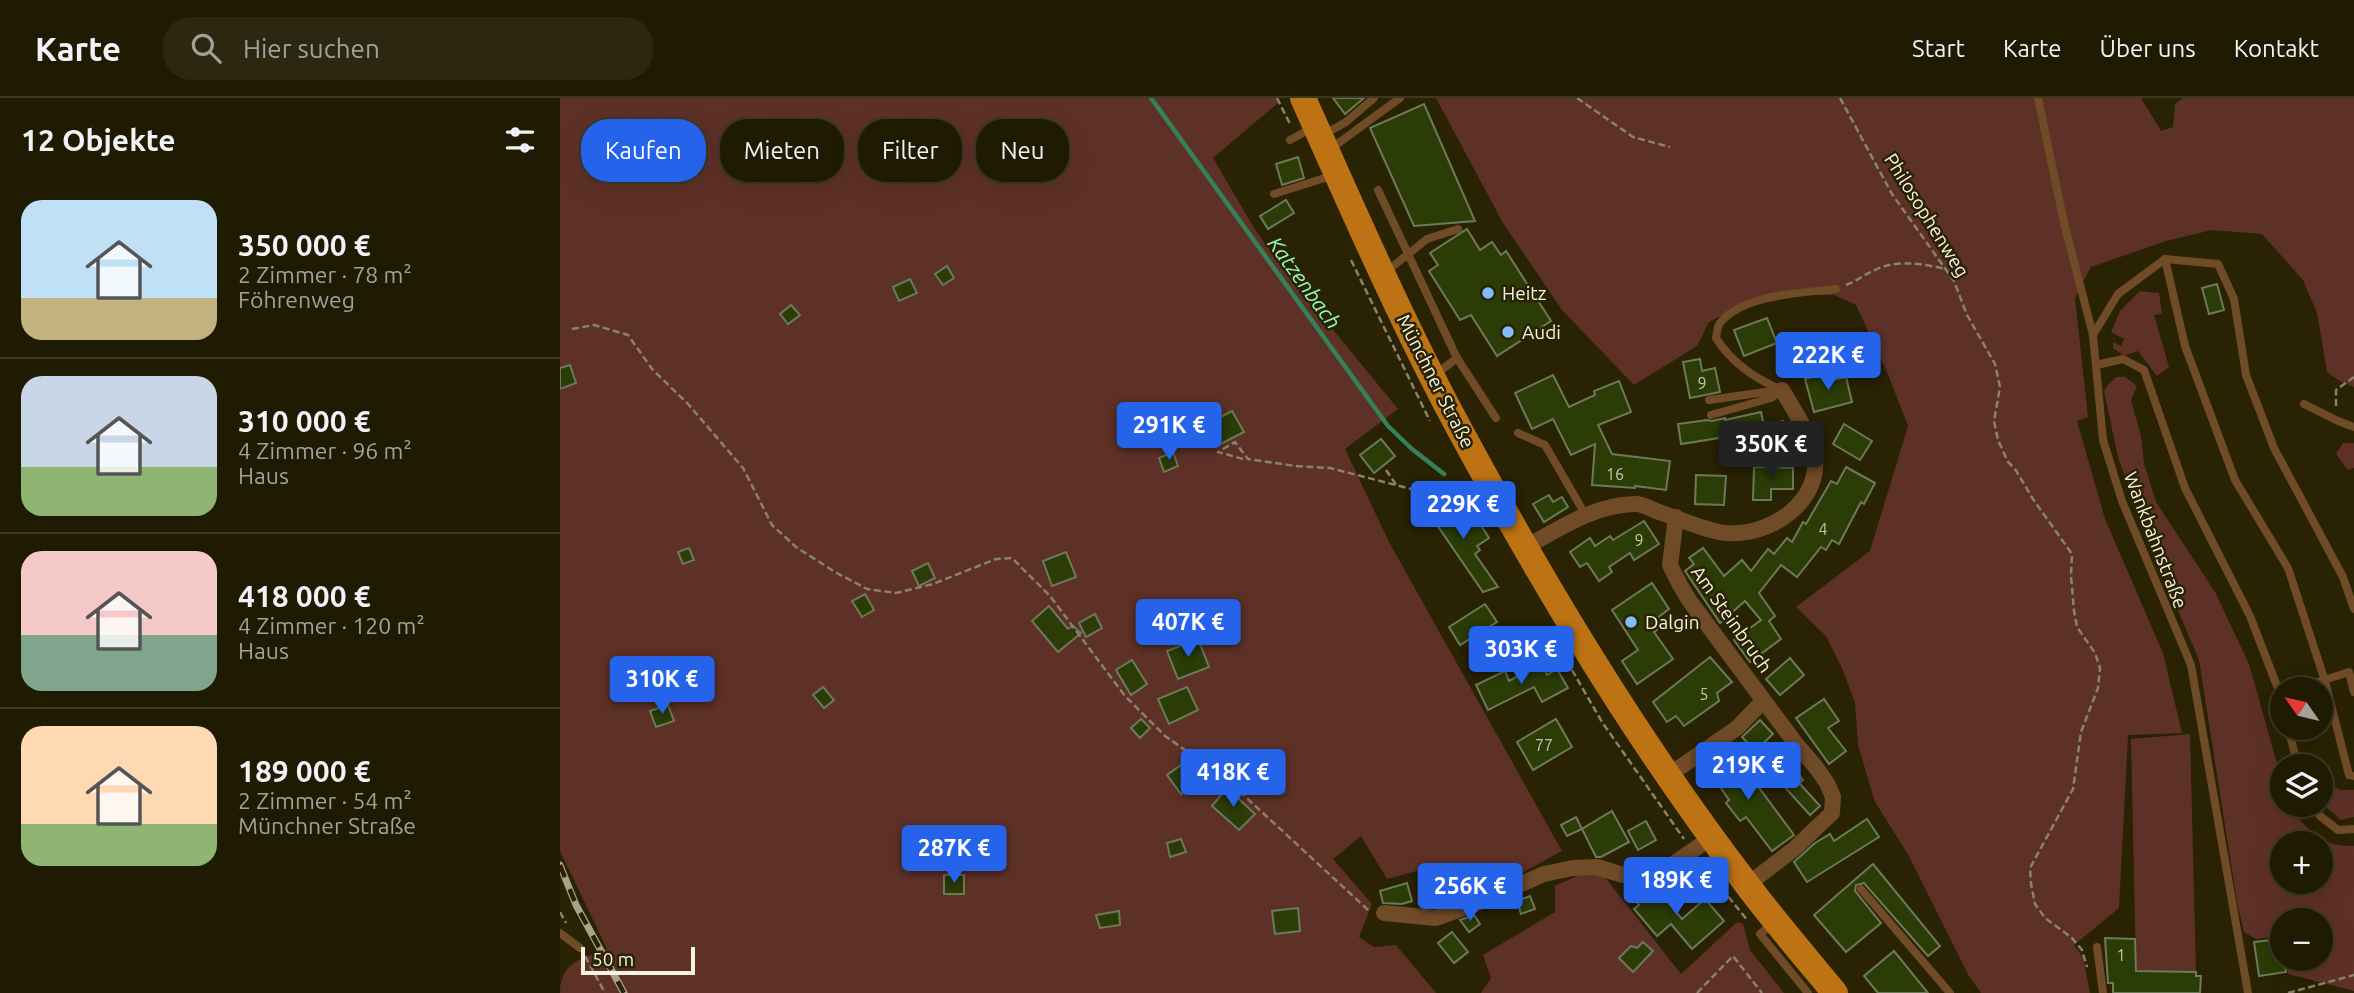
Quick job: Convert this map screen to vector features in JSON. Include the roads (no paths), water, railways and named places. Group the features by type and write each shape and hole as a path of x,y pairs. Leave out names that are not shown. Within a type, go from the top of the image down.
{"main road":[{"name":"Münchner Straße","path":"1317,127 1382,274 1433,377 1526,547 1614,693 1747,885 1767,927 1835,993"}],"street":[{"path":"1526,547 1585,514 1637,503 1724,533 1783,520 1813,484 1816,469 1814,449 1782,390"},
{"name":"Am Steinbruch","path":"1676,517 1670,565 1689,600 1763,701 1815,766 1833,797 1832,813 1794,849 1747,885"},
{"name":"Am Steinbruch","path":"1669,775 1737,728 1763,701"},
{"path":"1384,913 1436,918 1545,874 1573,867 1597,867 1645,879 1659,874 1712,837"}],"lane":[{"path":"1274,194 1317,127 1346,122 1374,98"},
{"path":"1290,140 1317,127 1400,98"},
{"name":"Wankbahnstraße","path":"2039,98 2064,223 2093,335 2103,440 2122,501 2191,665 2248,993"},
{"path":"1378,190 1410,253 1457,358 1496,418"},
{"path":"1382,274 1427,239 1458,229"},
{"path":"2093,335 2118,294 2165,259 2218,264 2235,299 2246,375 2274,448 2343,577 2354,609"},
{"path":"2165,259 2185,346 2211,418 2235,480 2288,568 2324,677"},
{"path":"1782,390 1760,381 1723,349 1716,338 1719,324 1755,302 1836,289"},
{"path":"1433,377 1457,358"},
{"path":"2096,365 2123,359 2144,370 2185,488 2250,616 2275,677"},
{"path":"1709,400 1782,390"},
{"path":"1712,415 1771,398 1782,390"},
{"path":"2304,404 2338,422 2354,427"},
{"path":"1518,433 1545,445 1585,514"},
{"path":"1775,460 1814,449"},
{"path":"1475,656 1509,665 1565,659"},
{"path":"2333,678 2349,672 2354,692"},
{"path":"2333,712 2349,775 2354,776"},
{"path":"1774,764 1796,744"},
{"path":"2321,817 2338,830 2354,829"},
{"path":"1861,889 1950,993"},
{"path":"1767,927 1808,993"},
{"path":"560,933 580,947"},
{"path":"2097,947 2103,993"}],"waterway":[{"name":"Katzenbach","path":"1151,98 1388,426 1444,474"}],"railway":[{"path":"560,865 576,905 624,993"}],"place":[{"name":"Heitz","path":"1488,293"},
{"name":"Audi","path":"1508,332"},
{"name":"Dalgin","path":"1631,622"}]}
